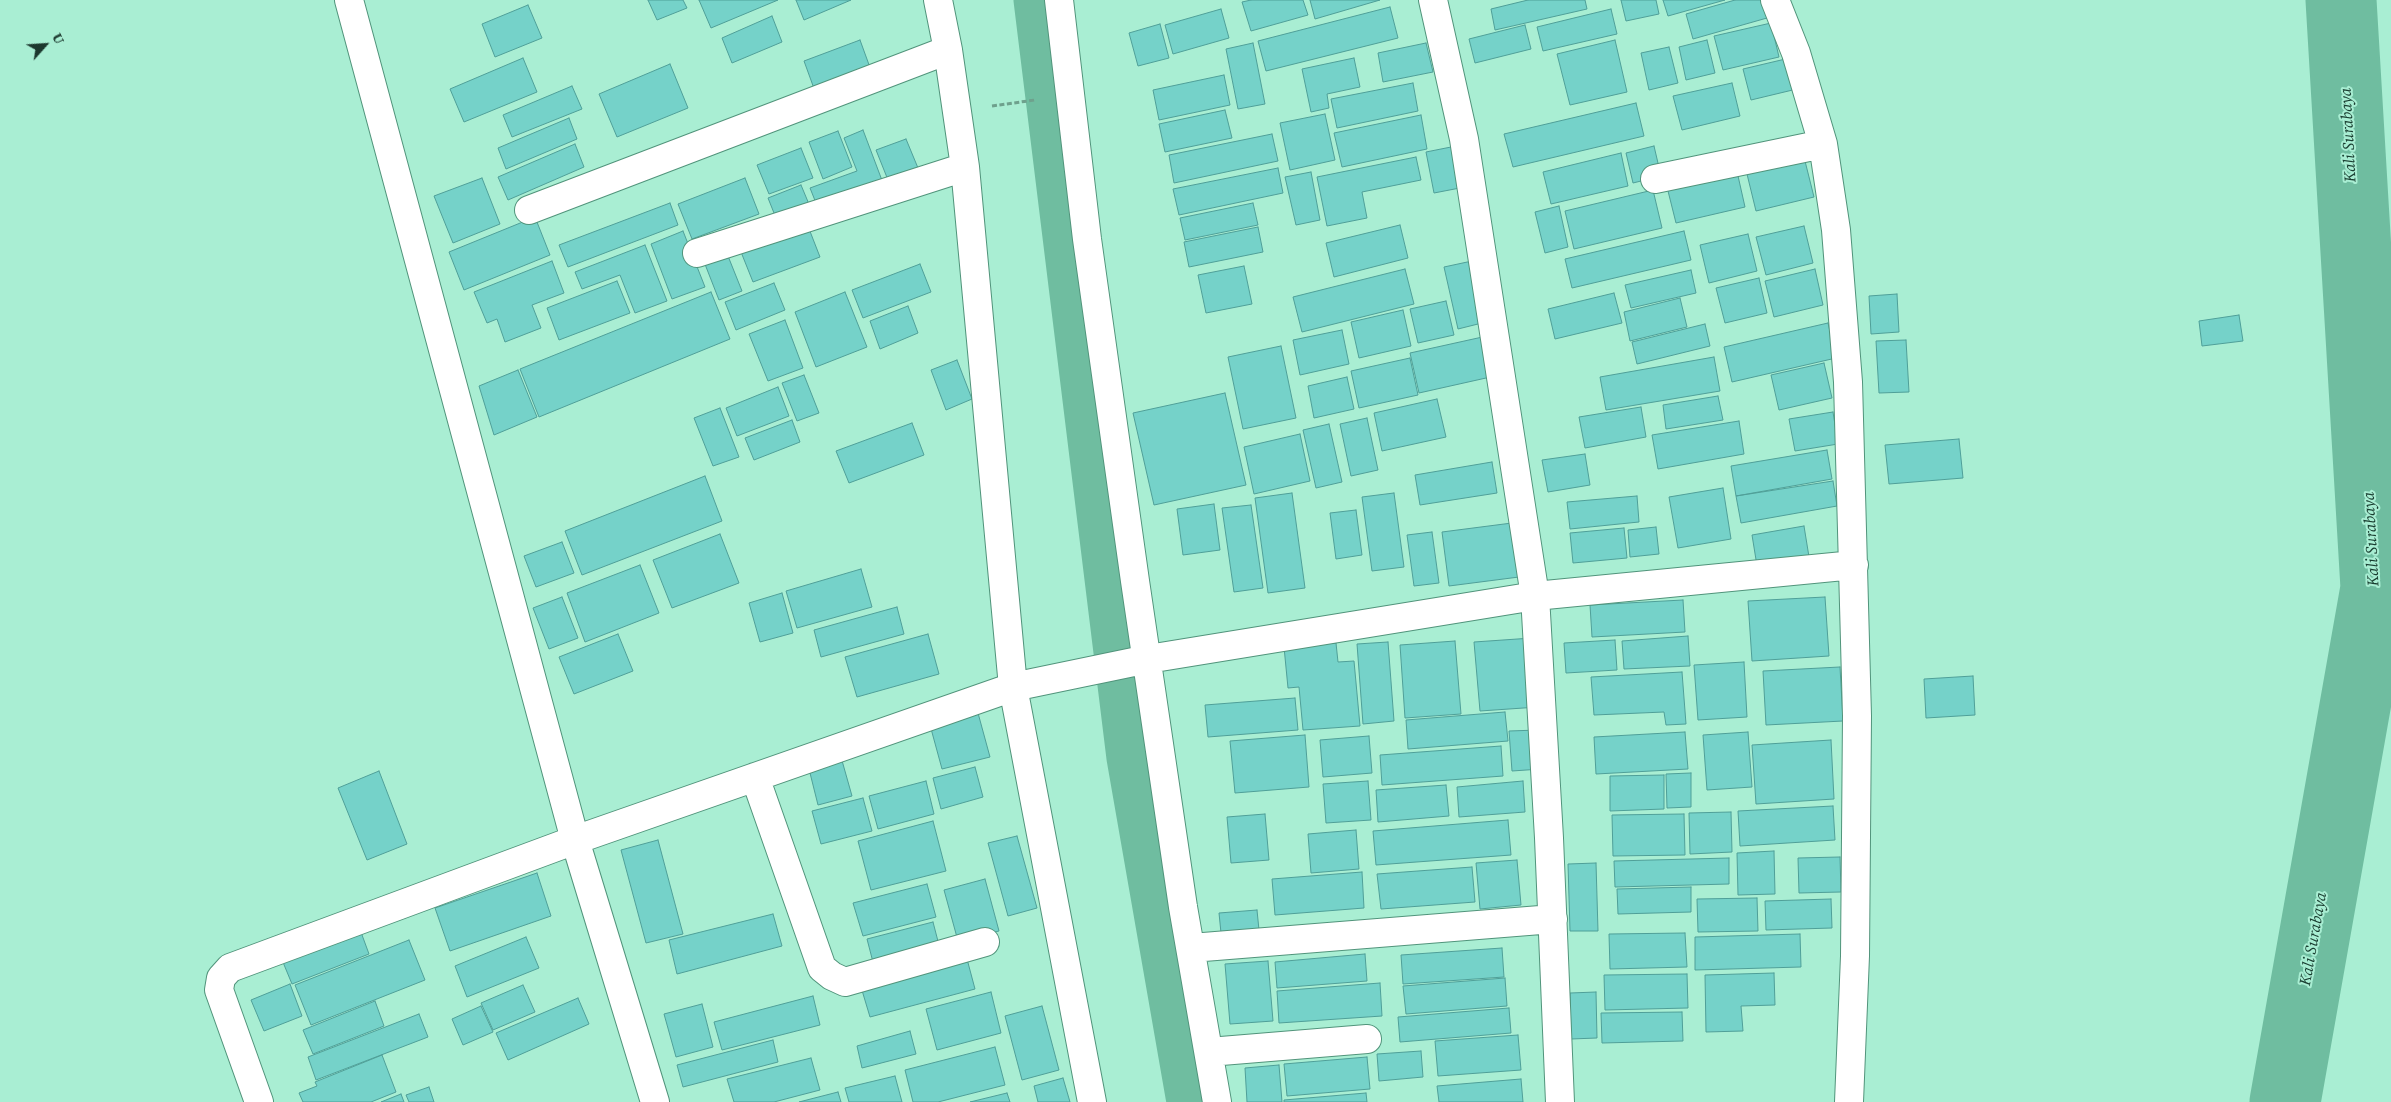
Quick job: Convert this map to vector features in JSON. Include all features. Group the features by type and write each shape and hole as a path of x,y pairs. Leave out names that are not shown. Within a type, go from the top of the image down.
{"street":[{"path":"349,0 574,840 655,1102"},
{"path":"938,0 948,50 965,167 1013,687 1092,1102"},
{"path":"1059,0 1088,239 1135,582 1142,660 1217,1102"},
{"path":"1433,0 1464,139 1535,596 1553,919 1560,1102"},
{"path":"1775,0 1796,53 1823,144 1836,230 1848,382 1857,716 1855,936 1849,1102"},
{"path":"530,210 948,50"},
{"path":"1655,179 1823,144"},
{"path":"697,253 965,167"},
{"path":"259,1102 219,990 222,978 230,968 574,840 1013,687 1142,660 1535,596 1854,565"},
{"path":"755,777 822,968 832,976 845,982 985,942"},
{"path":"1191,948 1553,919"},
{"path":"1209,1052 1367,1039"}],"path":[{"path":"984,106 1040,99"}],"building":[{"path":"648,0 683,0 687,8 657,20"},
{"path":"699,0 778,0 711,28"},
{"path":"796,0 851,0 804,20"},
{"path":"1251,0 1303,0 1308,15 1251,31 1242,2"},
{"path":"1310,0 1380,0 1315,19"},
{"path":"1528,0 1585,0 1587,9 1495,30 1491,9"},
{"path":"1621,0 1656,0 1659,14 1626,21"},
{"path":"1663,0 1725,0 1668,16"},
{"path":"1735,0 1762,0 1767,18 1693,39 1686,14"},
{"path":"528,5 542,38 495,57 482,24"},
{"path":"1390,7 1398,38 1266,71 1258,41"},
{"path":"1221,9 1229,38 1173,54 1165,25"},
{"path":"1611,9 1617,34 1543,51 1537,27"},
{"path":"772,16 782,42 732,63 722,38"},
{"path":"1771,23 1779,57 1723,70 1714,36"},
{"path":"1160,24 1169,58 1138,66 1129,33"},
{"path":"1525,25 1531,49 1475,63 1469,39"},
{"path":"860,40 872,73 816,94 804,61"},
{"path":"1615,40 1627,92 1570,105 1557,54"},
{"path":"1707,40 1715,73 1686,80 1679,47"},
{"path":"1253,43 1265,104 1238,109 1226,49"},
{"path":"1426,43 1433,72 1383,82 1378,53"},
{"path":"1669,47 1678,83 1649,90 1641,53"},
{"path":"1794,57 1801,88 1751,100 1743,69"},
{"path":"523,58 537,92 464,122 450,89"},
{"path":"1354,58 1360,87 1327,94 1329,108 1311,112 1302,69"},
{"path":"670,64 688,108 617,137 599,94"},
{"path":"1224,75 1230,105 1159,120 1153,90"},
{"path":"1413,83 1418,111 1337,128 1331,99"},
{"path":"1732,83 1740,116 1682,130 1673,96"},
{"path":"572,86 582,109 512,137 503,115"},
{"path":"1636,103 1644,136 1513,167 1504,134"},
{"path":"1225,110 1232,138 1165,152 1159,124"},
{"path":"1325,114 1335,160 1290,170 1280,123"},
{"path":"1421,115 1427,149 1342,167 1334,133"},
{"path":"569,118 577,139 506,169 498,148"},
{"path":"863,130 883,183 818,208 810,188 857,171 844,138"},
{"path":"838,131 852,167 823,179 809,142"},
{"path":"1272,134 1278,161 1174,183 1169,155"},
{"path":"906,139 918,168 888,180 876,150"},
{"path":"575,144 584,167 508,200 498,177"},
{"path":"1456,146 1465,187 1434,193 1426,152"},
{"path":"1654,146 1661,176 1633,183 1626,153"},
{"path":"801,148 813,178 769,194 757,165"},
{"path":"1621,153 1628,186 1551,204 1543,172"},
{"path":"1416,157 1421,180 1362,192 1367,218 1327,226 1317,177"},
{"path":"1804,157 1814,197 1756,211 1746,170"},
{"path":"1736,167 1745,207 1676,223 1666,183"},
{"path":"1278,168 1283,193 1179,215 1173,189"},
{"path":"1311,172 1320,220 1296,225 1285,177"},
{"path":"482,178 500,224 453,243 434,196"},
{"path":"745,178 759,214 692,239 678,204"},
{"path":"801,185 811,209 778,223 768,198"},
{"path":"1653,190 1662,228 1574,249 1565,211"},
{"path":"670,203 678,225 568,267 559,245"},
{"path":"1253,203 1258,225 1185,240 1180,218"},
{"path":"1559,206 1568,247 1545,253 1535,212"},
{"path":"535,217 550,255 464,290 449,252"},
{"path":"806,221 820,257 753,282 739,247"},
{"path":"1400,225 1408,258 1334,277 1326,243"},
{"path":"1804,226 1813,263 1766,275 1756,237"},
{"path":"1258,227 1263,252 1189,267 1184,242"},
{"path":"683,231 705,287 672,299 651,244"},
{"path":"1684,231 1691,260 1572,288 1565,259"},
{"path":"1748,234 1757,271 1709,283 1700,245"},
{"path":"645,245 667,301 635,313 620,275 582,289 575,272"},
{"path":"724,246 742,291 719,300 701,254"},
{"path":"552,261 564,293 532,305 541,328 505,342 497,319 487,323 474,292"},
{"path":"1472,261 1486,322 1458,329 1444,267"},
{"path":"920,264 931,292 863,318 852,290"},
{"path":"1244,266 1252,304 1206,313 1198,275"},
{"path":"1405,269 1414,304 1302,332 1293,297"},
{"path":"1815,269 1823,305 1774,317 1765,281"},
{"path":"1691,270 1696,293 1631,308 1625,285"},
{"path":"1759,278 1767,313 1725,323 1716,288"},
{"path":"617,281 630,313 559,340 547,308"},
{"path":"774,283 785,310 736,330 725,302"},
{"path":"711,292 730,339 539,417 520,369"},
{"path":"845,292 867,347 816,367 795,312"},
{"path":"1614,293 1622,323 1555,339 1548,309"},
{"path":"1897,294 1899,332 1871,334 1869,296"},
{"path":"1680,298 1687,327 1630,341 1624,312"},
{"path":"1446,301 1454,335 1418,343 1410,309"},
{"path":"908,306 918,333 880,349 870,321"},
{"path":"1403,310 1411,346 1359,358 1351,322"},
{"path":"2239,315 2243,341 2202,346 2199,321"},
{"path":"785,320 803,368 768,381 749,334"},
{"path":"1828,323 1836,358 1732,382 1724,347"},
{"path":"1705,324 1710,346 1637,364 1632,342"},
{"path":"1342,330 1349,364 1300,375 1293,340"},
{"path":"1487,336 1495,376 1419,393 1410,353"},
{"path":"1906,340 1909,392 1879,393 1876,341"},
{"path":"1281,346 1296,418 1243,429 1228,357"},
{"path":"1714,357 1720,391 1606,410 1600,377"},
{"path":"1410,358 1418,395 1359,408 1351,371"},
{"path":"957,360 972,399 946,410 931,370"},
{"path":"1824,363 1832,398 1779,410 1771,375"},
{"path":"518,370 537,417 494,435 479,386"},
{"path":"804,375 819,413 797,421 782,383"},
{"path":"1347,377 1354,409 1314,418 1308,386"},
{"path":"778,387 789,416 737,436 726,408"},
{"path":"1225,393 1246,485 1154,505 1133,413"},
{"path":"1718,396 1723,420 1666,429 1663,405"},
{"path":"1437,399 1446,437 1382,451 1374,413"},
{"path":"1641,407 1646,437 1585,448 1579,417"},
{"path":"720,408 739,457 713,466 694,418"},
{"path":"1833,412 1838,444 1795,451 1789,419"},
{"path":"1367,418 1378,470 1351,476 1340,424"},
{"path":"792,420 800,442 754,460 745,438"},
{"path":"1739,421 1744,454 1658,469 1652,435"},
{"path":"912,423 924,455 849,483 836,451"},
{"path":"1329,424 1342,482 1316,488 1303,430"},
{"path":"1300,434 1310,481 1254,494 1244,447"},
{"path":"1959,439 1963,478 1889,484 1885,445"},
{"path":"1827,450 1832,479 1736,496 1731,466"},
{"path":"1585,454 1590,485 1548,492 1542,460"},
{"path":"1492,462 1497,493 1420,505 1415,475"},
{"path":"705,476 722,521 582,575 565,531"},
{"path":"1833,481 1837,506 1741,523 1736,496"},
{"path":"1723,488 1731,539 1678,548 1669,497"},
{"path":"1292,493 1305,588 1268,593 1255,498"},
{"path":"1394,493 1404,567 1372,571 1362,497"},
{"path":"1637,496 1639,522 1570,529 1567,502"},
{"path":"1214,504 1220,550 1183,555 1177,509"},
{"path":"1251,505 1263,588 1234,592 1222,508"},
{"path":"1356,510 1362,555 1336,559 1330,513"},
{"path":"1512,523 1519,577 1449,586 1442,532"},
{"path":"1804,526 1810,563 1758,572 1752,535"},
{"path":"1656,527 1659,554 1630,557 1628,530"},
{"path":"1624,528 1627,558 1573,563 1570,533"},
{"path":"1432,532 1439,583 1414,586 1407,535"},
{"path":"720,534 739,583 672,608 653,560"},
{"path":"562,542 574,573 536,587 524,556"},
{"path":"640,565 659,613 585,642 567,593"},
{"path":"861,569 872,607 797,628 786,591"},
{"path":"782,593 793,633 760,642 749,603"},
{"path":"562,597 578,638 549,649 533,608"},
{"path":"1825,597 1829,656 1752,661 1748,601"},
{"path":"1683,600 1685,632 1592,637 1590,605"},
{"path":"897,607 904,634 821,657 814,630"},
{"path":"618,634 633,671 574,694 559,657"},
{"path":"928,634 939,674 857,697 845,657"},
{"path":"1688,636 1690,666 1624,669 1622,641"},
{"path":"1532,638 1538,707 1480,711 1474,642"},
{"path":"1615,640 1617,670 1566,673 1564,643"},
{"path":"1455,641 1461,714 1405,718 1400,645"},
{"path":"1388,642 1394,721 1363,724 1357,644"},
{"path":"1336,643 1338,662 1354,661 1360,726 1303,730 1299,687 1288,688 1284,647"},
{"path":"1744,662 1747,717 1698,720 1694,665"},
{"path":"1840,667 1843,721 1766,725 1763,671"},
{"path":"1682,672 1686,724 1666,725 1664,712 1594,715 1591,677"},
{"path":"1973,676 1975,715 1926,718 1924,679"},
{"path":"1295,698 1298,730 1208,737 1205,705"},
{"path":"1505,712 1508,741 1408,749 1406,720"},
{"path":"978,713 990,757 942,769 930,725"},
{"path":"1538,730 1541,769 1512,771 1509,731"},
{"path":"1685,732 1688,769 1596,774 1594,737"},
{"path":"1748,732 1752,787 1707,790 1703,735"},
{"path":"1305,735 1309,787 1235,793 1230,741"},
{"path":"1369,736 1372,773 1323,777 1320,740"},
{"path":"1831,740 1834,799 1756,804 1752,745"},
{"path":"1501,746 1503,776 1382,785 1380,755"},
{"path":"841,757 852,796 818,805 808,765"},
{"path":"975,767 983,797 941,809 933,778"},
{"path":"379,771 407,844 367,860 338,788"},
{"path":"1691,773 1691,807 1667,808 1666,774"},
{"path":"1664,775 1664,809 1610,811 1610,776"},
{"path":"926,781 934,814 878,829 869,796"},
{"path":"1368,781 1371,820 1326,823 1323,784"},
{"path":"1523,781 1525,812 1459,817 1457,787"},
{"path":"1446,785 1449,816 1378,822 1376,790"},
{"path":"863,798 872,831 821,844 812,811"},
{"path":"1833,806 1835,840 1740,846 1738,811"},
{"path":"1731,812 1732,852 1690,854 1689,813"},
{"path":"1265,814 1269,860 1231,863 1227,817"},
{"path":"1684,814 1685,855 1613,856 1612,815"},
{"path":"1508,820 1511,855 1376,865 1373,831"},
{"path":"933,821 946,871 871,890 858,841"},
{"path":"1356,830 1359,869 1311,873 1308,834"},
{"path":"1017,836 1037,908 1008,916 988,843"},
{"path":"658,840 683,934 646,943 621,850"},
{"path":"1774,851 1775,894 1738,895 1737,853"},
{"path":"1840,857 1841,892 1799,893 1798,858"},
{"path":"1729,858 1729,884 1615,887 1614,861"},
{"path":"1517,860 1521,905 1480,909 1476,863"},
{"path":"1596,863 1598,931 1570,931 1568,864"},
{"path":"1472,867 1475,902 1381,909 1377,874"},
{"path":"1362,872 1364,908 1275,915 1272,879"},
{"path":"537,873 551,916 450,951 435,908"},
{"path":"985,879 999,931 958,941 944,890"},
{"path":"927,884 936,917 863,936 853,903"},
{"path":"1691,887 1691,912 1618,914 1617,889"},
{"path":"1757,898 1758,931 1698,932 1697,899"},
{"path":"1831,899 1832,928 1766,930 1765,901"},
{"path":"1257,910 1260,940 1222,943 1219,913"},
{"path":"773,914 782,946 677,974 669,940"},
{"path":"933,922 940,949 874,966 867,939"},
{"path":"358,924 369,954 292,984 280,955"},
{"path":"1685,933 1687,967 1610,969 1609,934"},
{"path":"1800,934 1801,967 1695,970 1695,937"},
{"path":"526,937 539,968 467,997 455,966"},
{"path":"409,940 425,980 311,1025 295,985"},
{"path":"1502,948 1504,977 1403,984 1401,955"},
{"path":"1365,954 1367,981 1277,988 1275,962"},
{"path":"967,959 975,989 870,1017 861,987"},
{"path":"1268,961 1273,1021 1230,1024 1225,964"},
{"path":"1774,973 1775,1005 1741,1006 1743,1031 1706,1032 1705,975"},
{"path":"1687,974 1688,1008 1605,1010 1604,975"},
{"path":"1505,978 1507,1006 1406,1014 1403,986"},
{"path":"1380,983 1382,1016 1279,1023 1277,991"},
{"path":"290,984 302,1016 264,1031 251,1000"},
{"path":"523,985 535,1012 493,1030 481,1003"},
{"path":"991,992 1001,1033 937,1050 926,1009"},
{"path":"1596,992 1597,1038 1571,1039 1570,993"},
{"path":"813,996 820,1025 722,1050 714,1022"},
{"path":"578,998 589,1024 508,1060 496,1033"},
{"path":"375,1001 384,1026 313,1054 303,1030"},
{"path":"702,1004 713,1047 676,1057 664,1014"},
{"path":"481,1006 493,1032 463,1045 452,1019"},
{"path":"1042,1006 1059,1070 1022,1080 1005,1016"},
{"path":"1509,1008 1511,1033 1400,1042 1398,1017"},
{"path":"1682,1012 1683,1041 1602,1043 1601,1013"},
{"path":"419,1014 428,1037 316,1080 308,1057"},
{"path":"910,1031 916,1054 862,1068 857,1046"},
{"path":"1518,1035 1521,1070 1438,1076 1435,1041"},
{"path":"773,1040 778,1062 683,1087 677,1065"},
{"path":"995,1047 1005,1085 938,1102 913,1102 905,1070"},
{"path":"1421,1051 1423,1077 1379,1081 1377,1054"},
{"path":"382,1055 396,1092 371,1102 303,1102 299,1093 317,1086 315,1082"},
{"path":"1367,1057 1370,1089 1287,1096 1284,1064"},
{"path":"811,1058 820,1090 774,1102 734,1102 727,1079"},
{"path":"1279,1065 1282,1102 1247,1102 1245,1068"},
{"path":"895,1076 902,1102 849,1102 845,1088"},
{"path":"1063,1078 1070,1102 1038,1102 1034,1086"},
{"path":"1521,1079 1523,1102 1439,1102 1437,1086"},
{"path":"429,1087 434,1102 409,1102 406,1095"},
{"path":"838,1092 841,1102 799,1102"},
{"path":"1007,1093 1010,1102 970,1102"},
{"path":"1366,1093 1367,1102 1284,1102 1284,1100"},
{"path":"401,1094 404,1102 381,1102"}],"waterway":[{"path":"1034,0 1127,758 1187,1102"},
{"name":"Kali Surabaya","path":"2285,1102 2376,588 2341,0"}]}
